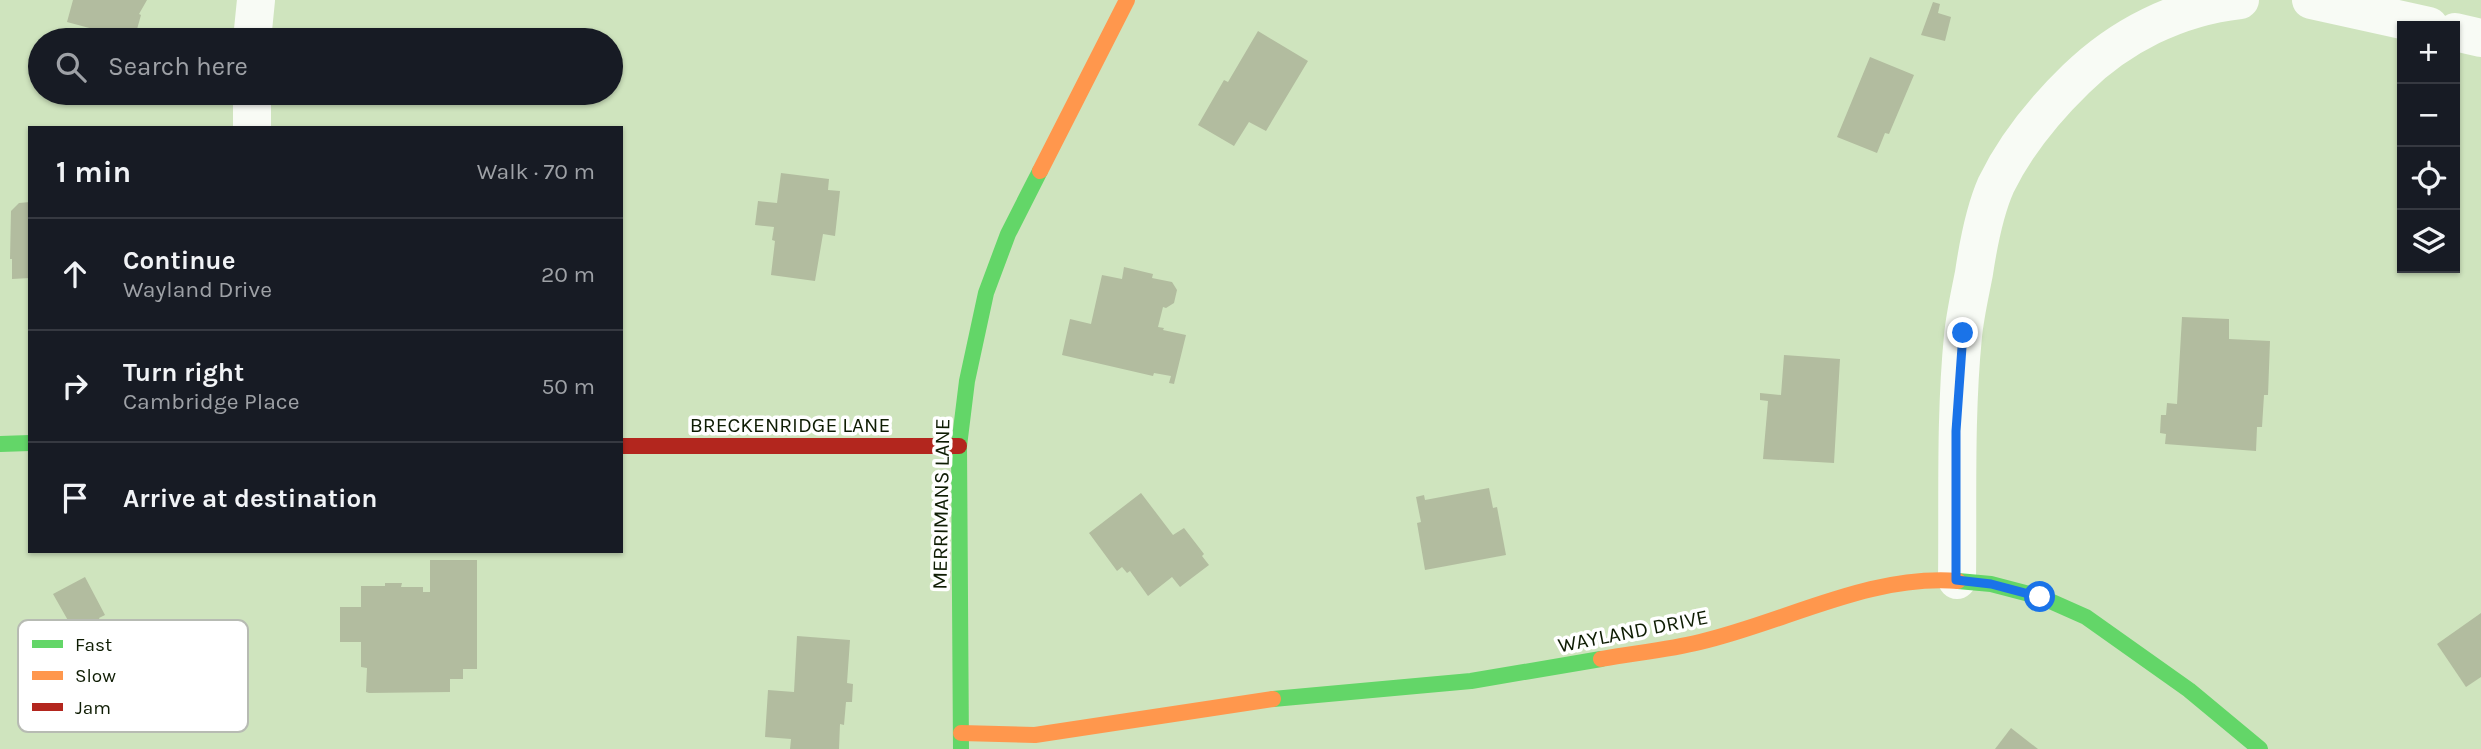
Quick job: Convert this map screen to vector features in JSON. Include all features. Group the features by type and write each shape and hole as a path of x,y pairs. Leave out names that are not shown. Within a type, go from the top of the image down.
{"street":[{"path":"253,28 256,0"},
{"name":"MERRIMANS LANE","path":"961,741 959,446 967,381 986,293 1008,234 1127,0"},
{"path":"1956,580 1956,431 1963,333 1977,252 1995,188 2011,158 2052,102 2094,62 2127,38 2171,16 2219,2 2240,0"},
{"path":"2311,0 2406,21"},
{"path":"2460,33 2481,38"},
{"path":"252,105 252,126"},
{"path":"0,444 28,443"},
{"name":"BRECKENRIDGE LANE","path":"623,446 959,446"},
{"name":"WAYLAND DRIVE","path":"961,741 1035,735 1280,698 1471,681 1701,642 1882,586 1956,580 1991,584 2040,597 2086,617 2189,690 2260,749"}],"building":[{"path":"73,0 147,0 139,14 141,15 137,28 89,28 67,22"},
{"path":"1933,2 1940,4 1938,13 1951,17 1945,41 1921,35"},
{"path":"1258,31 1308,61 1266,131 1249,122 1234,146 1198,125 1224,80 1228,82"},
{"path":"1870,57 1914,75 1889,134 1885,133 1877,153 1837,137"},
{"path":"781,173 829,179 828,190 840,191 835,236 823,234 815,281 771,275 774,227 755,225 758,201 777,203"},
{"path":"28,202 28,278 12,279 11,211 19,203"},
{"path":"1124,267 1153,274 1152,278 1172,282 1177,290 1174,303 1163,307 1158,327 1186,335 1174,384 1169,383 1171,376 1154,373 1153,376 1062,355 1070,319 1091,324 1102,275 1122,279"},
{"path":"2182,317 2229,319 2229,339 2270,341 2268,395 2264,395 2262,427 2257,427 2256,451 2165,444 2166,434 2160,433 2161,415 2166,415 2167,403 2177,404"},
{"path":"1784,355 1840,359 1834,463 1763,459 1768,401 1760,400 1760,393 1781,395"},
{"path":"1489,488 1493,508 1497,507 1506,555 1425,570 1417,523 1421,522 1416,497 1424,495 1425,500"},
{"path":"1141,493 1173,535 1184,528 1209,565 1180,587 1172,577 1148,596 1130,571 1127,573 1122,567 1117,571 1089,533"},
{"path":"430,560 477,560 477,669 463,669 463,679 450,679 450,692 366,692 367,668 361,667 361,642 340,642 340,607 361,607 361,586 402,583 401,587 423,587 423,592 430,592"},
{"path":"85,577 105,615 99,618 100,620 68,620 53,594"},
{"path":"2481,613 2481,677 2466,687 2437,644"},
{"path":"797,636 850,640 847,683 853,684 852,702 846,702 844,725 840,724 839,749 790,749 791,739 765,737 768,690 794,692"},
{"path":"2011,728 2038,749 1995,749"}],"traffic: fast":[{"path":"961,749 959,446 967,381 986,293 1008,234 1040,171"},
{"path":"0,444 28,443"},
{"path":"1958,581 1991,584 2041,597 2086,617 2189,690 2260,749"},
{"path":"1273,699 1471,681 1601,659"}],"traffic: slow":[{"path":"1040,171 1127,0"},
{"path":"1601,659 1700,642 1828,601 1892,585 1958,581"},
{"path":"961,733 1035,735 1273,699"}],"traffic: jam":[{"path":"623,446 959,446"}],"route":[{"path":"1963,333 1956,431 1956,580 1991,584 2040,597"}]}
